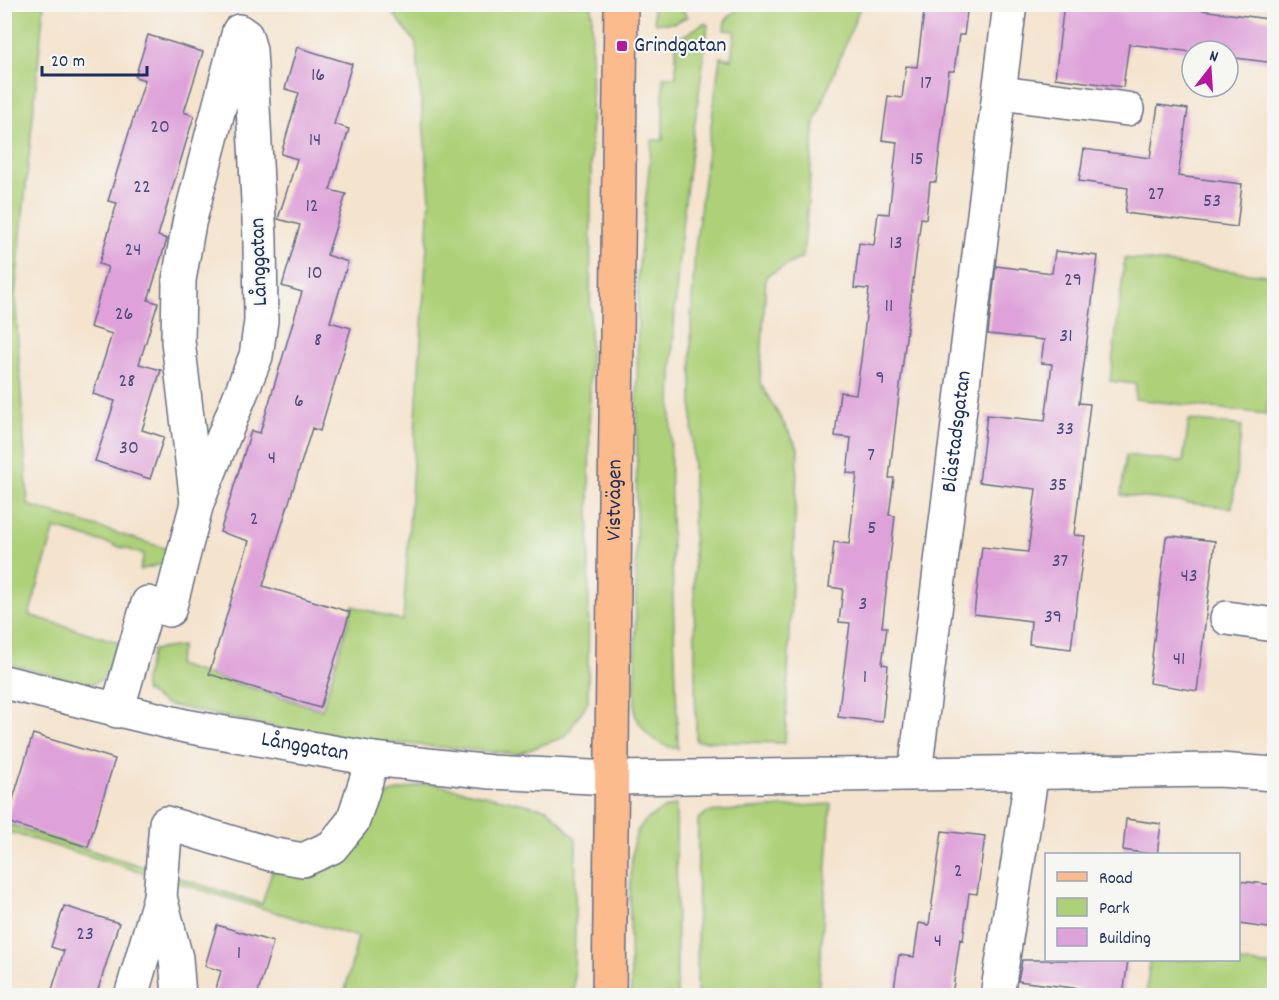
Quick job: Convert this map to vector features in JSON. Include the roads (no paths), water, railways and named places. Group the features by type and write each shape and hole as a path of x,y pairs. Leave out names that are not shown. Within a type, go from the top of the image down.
{"main road":[{"name":"Vistvägen","path":"609,996 621,4"}],"street":[{"name":"Blästadsgatan","path":"915,773 1009,12"},
{"name":"Långgatan","path":"117,711 148,603 169,610 197,503 256,356 260,339 261,238 254,154 249,43 246,36 239,31 189,223 179,280 177,311 197,503"},
{"path":"1000,93 1127,109"},
{"path":"208,149 254,154"},
{"path":"1227,618 1275,625"},
{"name":"Långgatan","path":"4,682 185,726 373,759 491,772 611,778"},
{"path":"131,996 160,897 166,823 270,854 303,860 332,847 353,821 373,759"},
{"path":"611,778 1219,770 1275,774"},
{"path":"997,996 1032,772"},
{"path":"160,897 176,958 179,996"}],"place":[{"name":"Grindgatan","path":"622,46"}]}
